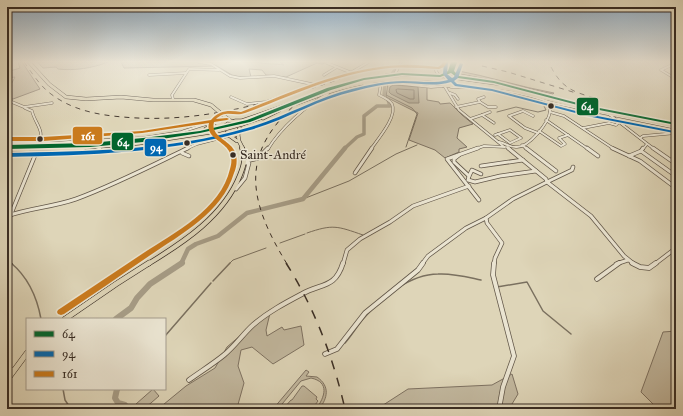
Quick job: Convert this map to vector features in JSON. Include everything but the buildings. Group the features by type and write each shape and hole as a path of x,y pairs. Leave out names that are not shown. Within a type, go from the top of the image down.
{"highway":[{"path":"306,98 355,81"},
{"path":"297,103 345,85 364,81"},
{"path":"453,81 493,86 585,108 676,127"},
{"path":"483,81 500,84 589,107 676,127"},
{"path":"241,129 247,124 288,106"},
{"path":"235,121 241,121 288,106"},
{"path":"242,124 288,106"},
{"path":"28,150 123,144 216,130 242,124 279,110"},
{"path":"156,138 209,129 221,123"},
{"path":"7,148 90,145 216,130"},
{"path":"7,148 28,150 94,147 147,143 219,132 223,133"},
{"path":"94,147 100,149 118,145"}],"main road":[{"path":"47,81 62,95 75,99 121,97 153,100 188,99 203,102 214,107 229,120 235,121 241,129 237,137 245,153 244,162 235,188 223,205 193,233 66,318"},
{"path":"219,112 223,118 221,123 223,133 238,143 242,156 242,166 235,188"},
{"path":"221,123 229,120"},
{"path":"229,136 238,134"},
{"path":"7,380 26,354"}],"street":[{"path":"173,99 172,95 181,81"},
{"path":"299,81 316,85"},
{"path":"231,97 244,103 253,104 327,81"},
{"path":"244,162 258,158 265,154 277,136 323,96 356,86 382,83 405,83 438,87 448,81"},
{"path":"449,81 456,107 497,141 507,146 514,147 530,142 550,112 550,102"},
{"path":"449,81 458,99"},
{"path":"450,81 461,86 522,94 550,102 610,115 676,127"},
{"path":"355,173 392,118 393,106 391,102 380,95 382,83"},
{"path":"480,102 478,99 484,97"},
{"path":"7,100 32,111 34,119 40,127 42,138 38,144"},
{"path":"456,107 480,102 488,107 496,107"},
{"path":"24,107 52,103"},
{"path":"533,116 523,111 509,116 525,128 538,132 561,146 564,146 565,143 559,138 568,135"},
{"path":"470,120 490,112"},
{"path":"550,112 564,116 618,152 640,161 676,188"},
{"path":"482,115 494,123"},
{"path":"610,115 647,144 676,164"},
{"path":"546,120 598,156"},
{"path":"583,128 609,123 616,124 619,122"},
{"path":"7,143 38,144 143,138 182,132 207,123 221,123"},
{"path":"510,130 521,138 510,143 497,134 510,130"},
{"path":"221,138 223,133"},
{"path":"640,138 643,136 676,133"},
{"path":"7,216 70,201 118,182 206,141 229,136"},
{"path":"479,200 447,159 484,146 501,144"},
{"path":"629,156 641,151 647,144"},
{"path":"522,145 556,171"},
{"path":"507,146 546,179 547,182 591,216 628,260 640,267 649,268 676,248"},
{"path":"161,162 171,159 190,148"},
{"path":"7,153 91,152 100,149"},
{"path":"641,151 676,176"},
{"path":"11,214 36,153"},
{"path":"176,154 183,153 189,156"},
{"path":"459,154 453,161 469,176"},
{"path":"481,166 523,160"},
{"path":"325,354 337,349 365,313 418,270 428,256 466,228 486,218 512,199 572,170 573,167"},
{"path":"481,174 472,170 468,180 475,182 500,176 536,171"},
{"path":"189,380 224,355 253,325 273,310 307,290 323,287 332,282 341,269 347,250 360,239 390,222 413,206 469,186"},
{"path":"486,218 487,223 502,243 495,258 493,275 514,356 503,387 499,409"},
{"path":"598,279 616,264 628,260"},
{"path":"7,364 10,369 13,370"}],"shaded area":[{"path":"13,81 35,81 40,89 13,99 7,99 7,92"},
{"path":"486,81 504,81 554,93 553,94 506,83 507,85"},
{"path":"388,83 427,87 427,100 439,102 440,104 450,103 473,124 459,128 457,138 467,147 459,149 459,152 445,158 435,150 409,140 418,113 386,97"},
{"path":"271,309 266,330 267,336 282,327 284,330 301,326 304,345 273,364 252,347 241,350 238,366 244,383 237,408 158,409 186,386 215,368 227,347"},
{"path":"676,331 676,409 658,409 641,392 663,332"},
{"path":"306,370 309,372 306,376 317,377 326,388 326,396 319,409 316,409 322,400 324,390 323,386 317,380 311,378 301,381 278,409 273,409"},
{"path":"512,374 518,394 509,409 377,409 408,389 492,385"},
{"path":"302,386 317,397 316,399 318,401 312,409 283,409 292,400"},
{"path":"152,390 154,390 159,396 144,409 139,409 136,404"}],"water":[{"path":"393,85 418,87 419,103 409,103 391,94 389,92 390,87"}],"waterway":[{"path":"384,96 385,84"},
{"path":"384,94 412,108 417,114 406,147"},
{"path":"345,148 357,137 364,134 364,116 377,106 390,106 388,100"},
{"path":"497,112 516,107 538,112 546,110 543,104 533,100"},
{"path":"551,107 554,104"},
{"path":"303,199 349,181 396,154 417,145"},
{"path":"181,264 188,249 196,244 218,236 247,213 303,199 345,148"},
{"path":"307,233 323,228 335,227 363,235"},
{"path":"280,243 305,234"},
{"path":"230,263 233,260 266,248"},
{"path":"7,259 13,264"},
{"path":"11,263 23,275 31,288 41,318"},
{"path":"213,281 230,263"},
{"path":"117,318 131,308 137,298 150,284 181,264"},
{"path":"345,343 371,310 397,288 417,278 427,275 444,274 481,280"},
{"path":"497,287 527,282 543,311 571,334"},
{"path":"166,335 211,283"},
{"path":"63,390 65,400 71,409"},
{"path":"117,390 115,398 118,403 125,405 129,409"},
{"path":"115,394 119,390"}],"tunnel":[{"path":"291,104 306,98"},
{"path":"286,108 295,104"}],"railway":[{"path":"38,81 59,100 76,108 104,115 151,118 179,117 233,110 287,96 332,81"},
{"path":"538,81 576,93"},
{"path":"561,81 580,94 595,98"},
{"path":"287,264 273,240 263,217 257,196 256,175 259,155 268,136 283,117 304,97"},
{"path":"286,263 306,298 322,334 335,371 345,409"}],"transit line":[{"name":"161","path":"61,312 177,234 197,219 215,202 222,193 232,174 234,163 231,149 214,135 212,130 211,126 216,117 226,112 241,113 325,81"},
{"name":"64","path":"7,147 90,145 143,140 200,132 248,121 329,89 356,81"},
{"name":"94","path":"7,155 99,152 161,147 221,137 250,129 352,90 394,82 437,84 449,81"},
{"name":"94","path":"452,81 456,85 492,90 587,115 674,132"},
{"name":"64","path":"490,81 589,107 676,124"},
{"name":"161","path":"7,139 43,139 142,132 227,119"}],"place":[{"name":"Saint-André","path":"233,155"}]}
